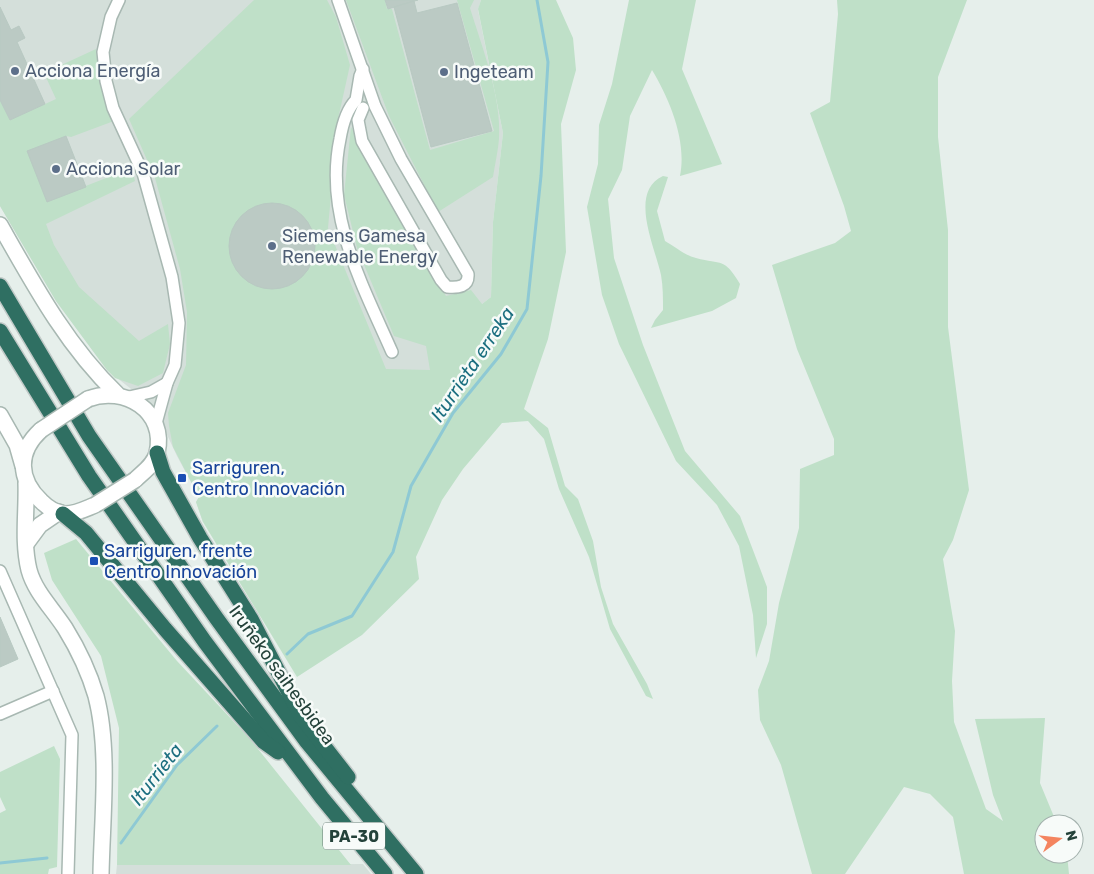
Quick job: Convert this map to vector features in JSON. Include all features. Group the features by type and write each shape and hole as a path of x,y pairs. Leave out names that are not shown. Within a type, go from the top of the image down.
{"highway":[{"name":"Iruñeko saihesbidea","path":"0,286 89,436 206,603 306,742 416,874"},
{"name":"PA-30","path":"0,331 89,476 205,642 322,798 386,874"},
{"path":"157,454 163,472 200,538 251,619 302,718 426,874"},
{"path":"61,513 86,533 193,661 264,742 278,752"},
{"path":"144,555 168,597 198,643 278,752 375,874"}],"street":[{"path":"26,544 40,525 61,513 77,512 95,505 135,480 150,466 157,454 155,427 167,383 175,365 178,347 178,323 172,277 143,173 113,108 106,81 104,52 111,18 119,0"},
{"path":"338,0 363,69 375,106 401,159 468,274 468,280 464,285 457,288 447,287 441,280 362,141 358,120 360,76 363,69"},
{"path":"375,106 352,104 344,122 337,149 336,190 344,238 357,275 392,352"},
{"path":"0,225 36,288 76,348 123,396 142,406 155,427"},
{"path":"61,513 46,506 25,476 30,444 41,430 88,399 104,394 123,396 151,392 167,383"},
{"path":"0,415 17,445 25,476 27,512 24,534 30,571 36,586 77,648 87,668 96,697 102,726 103,743 101,874"},
{"path":"0,571 72,735 68,874"},
{"path":"0,714 53,691"}],"shaded area":[{"path":"0,0 481,0 478,10 503,133 493,222 491,297 482,304 430,370 203,522 196,502 199,497 154,407 107,370 56,301 0,206"},
{"path":"363,864 371,874 116,874 117,865"}],"green space":[{"path":"254,0 327,0 336,17 350,65 338,119 328,228 386,369 430,370 426,346 394,336 357,248 344,195 351,127 446,296 471,290 482,304 491,297 493,222 503,133 478,9 481,0 556,0 573,38 576,70 561,124 566,252 548,339 524,409 548,428 565,486 578,499 593,541 601,587 613,624 647,684 653,699 646,696 610,629 589,557 559,489 544,439 528,421 502,423 463,469 442,500 416,557 419,579 362,635 297,677 203,522 196,502 199,497 173,447 169,426 168,413 186,365 187,312 180,269 155,178 129,119"},
{"path":"346,0 385,0 387,9 392,9 430,150 494,131 457,0 474,0 470,8 490,73 499,123 499,139 493,177 438,212 389,116"},
{"path":"629,0 696,0 682,69 722,164 680,176 682,163 679,135 671,107 652,70 630,116 622,170 608,199 614,258 643,345 685,451 740,516 767,587 767,624 756,658 753,615 739,546 717,505 676,461 619,344 602,295 587,207 598,164 599,125 612,84"},
{"path":"837,0 967,0 938,77 938,137 948,230 948,327 969,490 953,540 943,559 955,631 952,681 954,722 986,809 1003,821 993,795 975,719 1045,718 1040,783 1053,814 1034,814 1034,864 1068,864 1069,874 964,874 953,817 930,794 904,787 845,874 812,874 781,765 760,720 758,690 769,661 779,603 799,528 800,469 834,455 834,439 797,349 772,265 835,243 851,231 844,206 810,113 830,102 838,14"},
{"path":"96,49 101,86 114,121 71,137 66,136 47,201 132,168 135,181 46,224 54,245 79,287 139,341 168,324 170,344 163,373 138,386 115,378 107,370 56,301 0,206 0,100 10,120 56,99 44,73"},
{"path":"663,176 668,177 657,211 665,241 692,257 717,262 726,266 735,275 740,284 736,298 712,311 651,328 663,310 663,292 661,275 650,236 645,207 647,194 653,184"},
{"path":"76,539 177,661 250,739 351,865 117,865 119,728 101,656 52,580 44,553"},
{"path":"54,746 60,759 57,867 49,869 48,874 0,874 0,813 6,810 0,797 0,772"}],"building":[{"path":"385,0 418,0 388,9"},
{"name":"Ingeteam","path":"414,1 417,13 457,3 492,131 431,147 394,7"},
{"name":"Acciona Energía","path":"0,7 11,30 19,26 25,38 17,42 45,104 10,120 0,100"},
{"name":"Acciona Solar","path":"66,136 86,187 47,202 27,151"},
{"name":"Siemens Gamesa Renewable Energy","path":"272,203 296,210 308,222 315,246 308,270 296,282 272,289 248,282 236,270 229,246 236,222 248,210"},
{"path":"0,617 18,659 0,667"}],"waterway":[{"name":"Iturrieta erreka","path":"287,654 308,634 352,616 393,552 411,486 453,413 501,354 527,309 541,176 548,62 537,0"},
{"name":"Iturrieta","path":"121,843 177,765 217,726"},
{"name":"Iturrieta","path":"0,863 47,858"}],"place":[{"name":"Acciona Energía","path":"15,71"},
{"name":"Ingeteam","path":"444,72"},
{"name":"Acciona Solar","path":"56,169"},
{"name":"Siemens Gamesa Renewable Energy","path":"272,246"},
{"name":"Sarriguren, Centro Innovación","path":"182,478"},
{"name":"Sarriguren, frente Centro Innovación","path":"94,561"}]}
